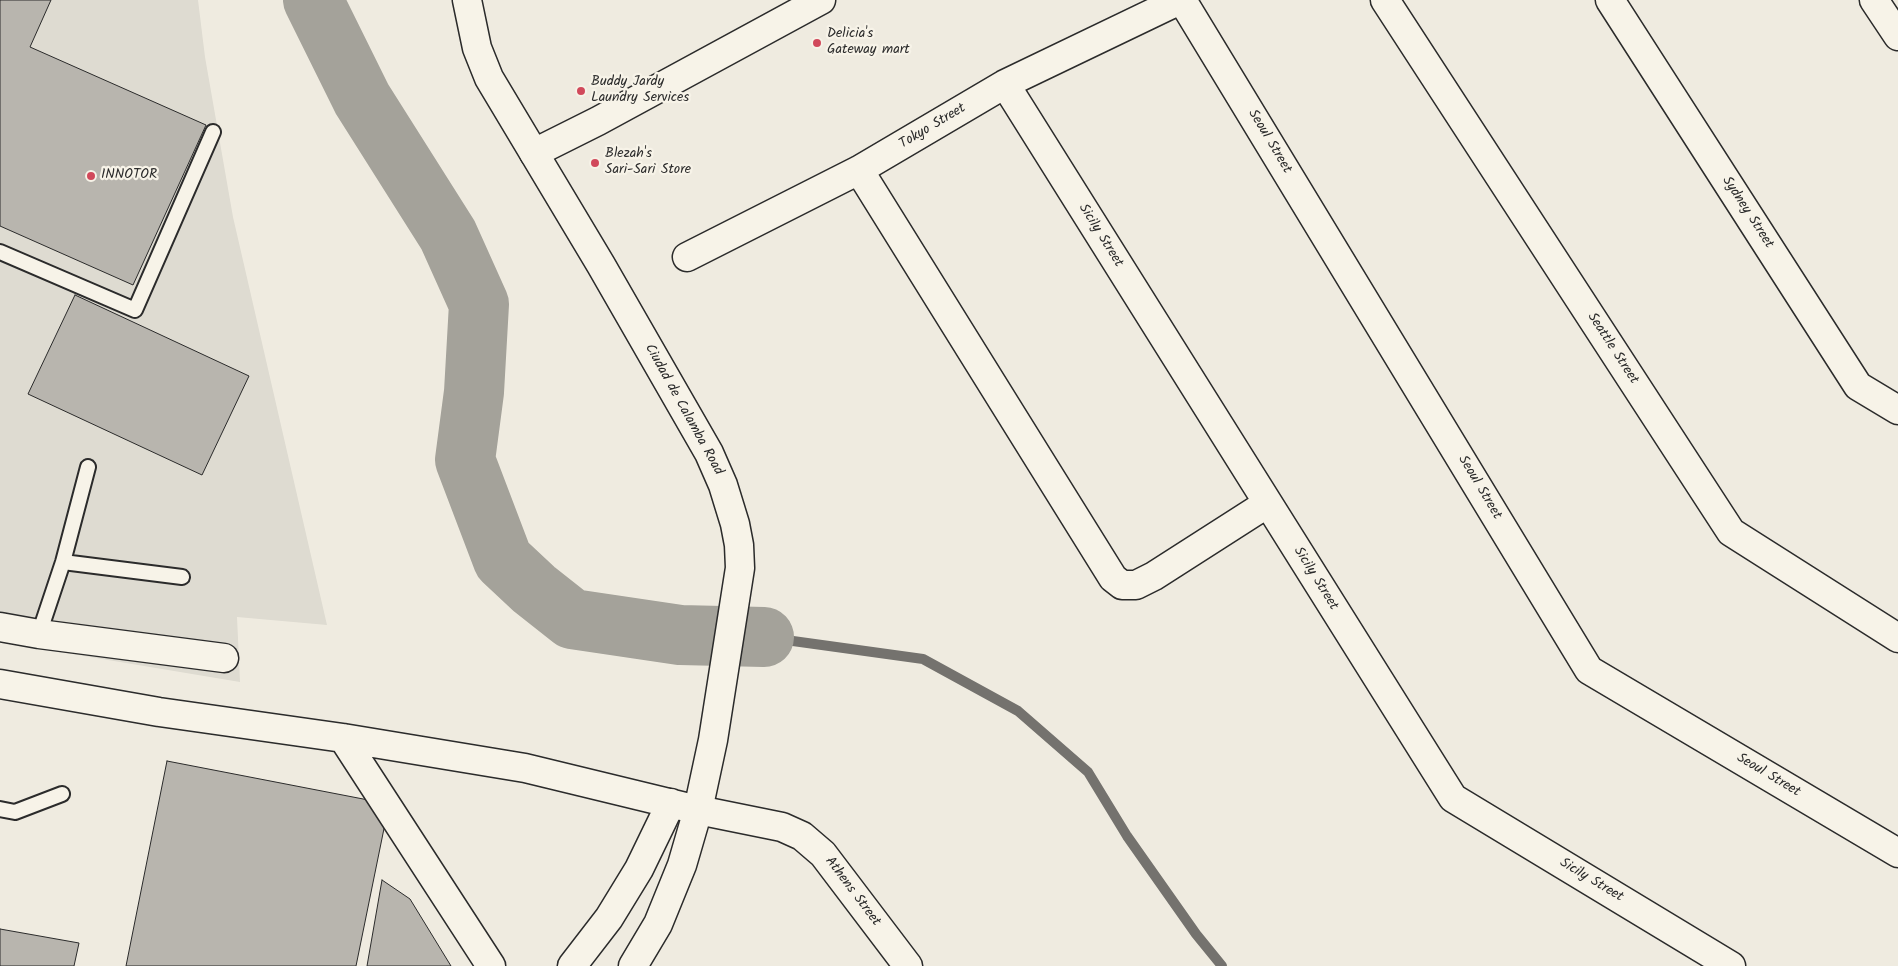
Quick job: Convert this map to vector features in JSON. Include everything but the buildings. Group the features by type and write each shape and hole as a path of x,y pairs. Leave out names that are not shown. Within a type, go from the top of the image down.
{"street":[{"name":"Ciudad de Calamba Road","path":"466,0 477,48 489,78 606,273 709,453 723,485 735,524 739,545 740,568 713,740 698,810 682,865 662,916 633,966"},
{"path":"534,153 598,121 821,0"},
{"name":"Tokyo Street","path":"687,257 860,170 1005,84 1181,0"},
{"name":"Seoul Street","path":"1181,0 1589,670 1898,852"},
{"name":"Seattle Street","path":"1385,0 1731,532 1898,638"},
{"name":"Sydney Street","path":"1610,0 1858,386 1898,410"},
{"path":"1874,0 1898,36"},
{"name":"Sicily Street","path":"1005,84 1453,798 1731,966"},
{"path":"860,170 1112,578 1122,585 1136,585 1154,576 1268,503"},
{"path":"0,627 39,634 224,658"},
{"name":"Athens Street","path":"0,684 159,712 343,738 525,768 698,810 782,827 802,836 823,854 908,966"},
{"path":"343,738 490,966"},
{"path":"572,966 609,918 634,877 671,803"}],"lane":[{"path":"0,252 135,310 213,132"},
{"path":"39,634 63,562 88,466"},
{"path":"63,562 182,577"},
{"path":"0,809 15,812 62,794"}],"shaded area":[{"path":"0,0 198,0 205,57 233,217 327,625 237,617 240,682 0,642"}],"waterway":[{"path":"313,0 362,99 448,235 479,304 474,392 465,460 503,560 534,589 572,619 680,635 764,637"},
{"path":"764,637 923,659 1018,711 1088,772 1127,836 1196,934 1222,966"}],"place":[{"name":"Delicia's Gateway mart","path":"817,43"},
{"name":"Buddy Jardy Laundry Services","path":"581,91"},
{"name":"Blezah's Sari-Sari Store","path":"595,163"},
{"name":"INNOTOR","path":"91,176"}]}
